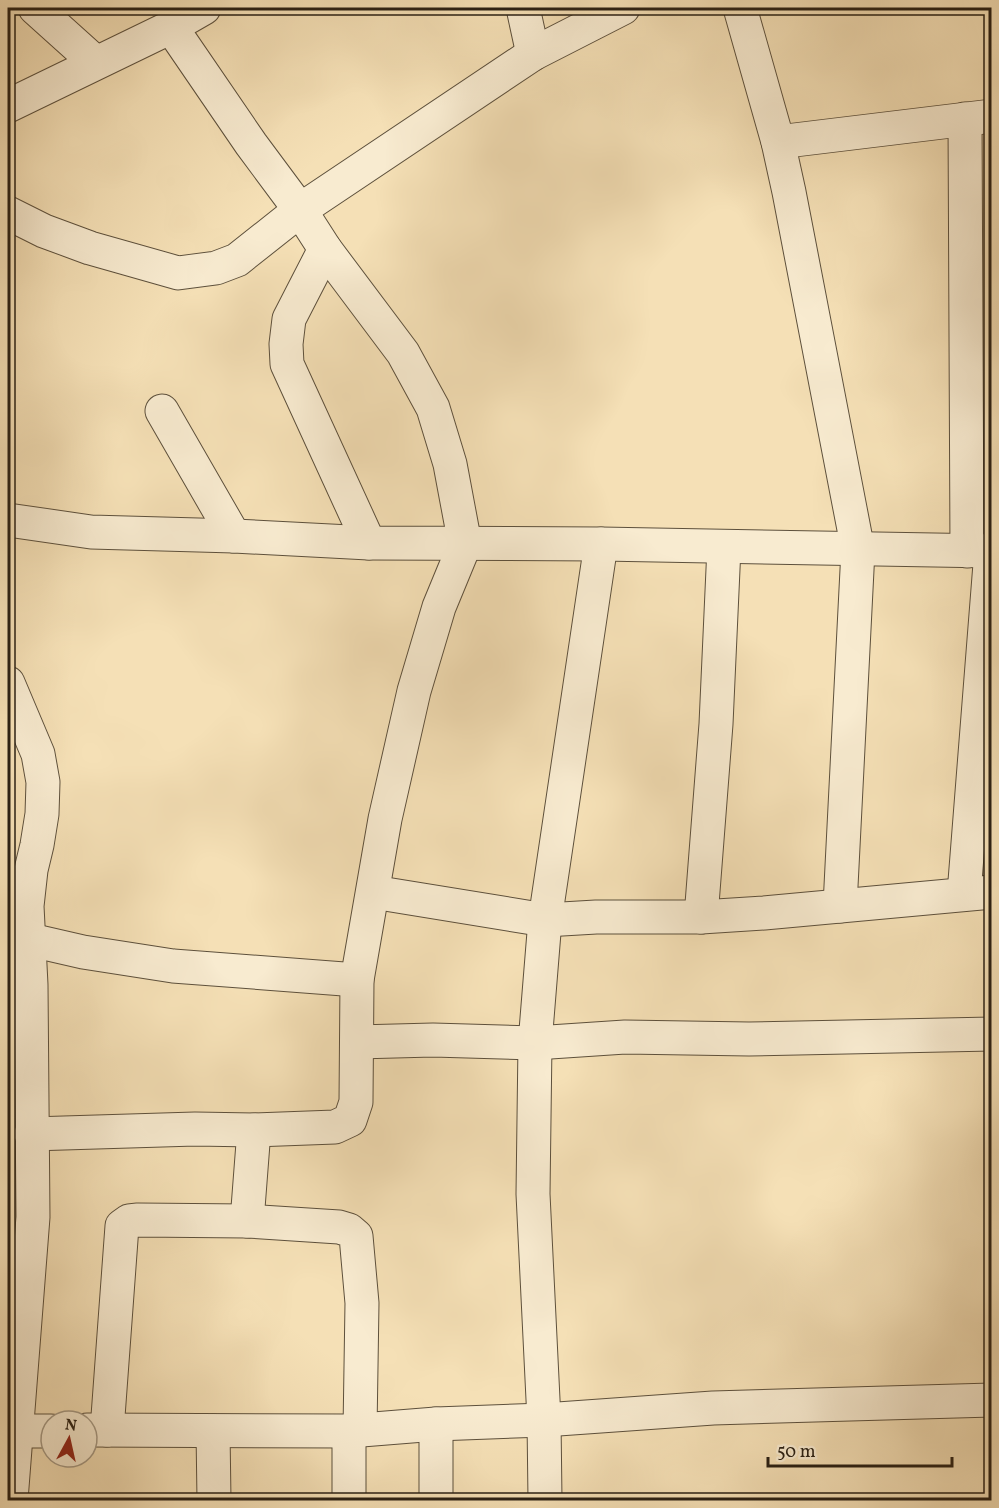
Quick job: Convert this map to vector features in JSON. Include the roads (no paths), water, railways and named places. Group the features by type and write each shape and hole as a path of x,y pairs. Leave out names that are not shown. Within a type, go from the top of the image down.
{"street":[{"path":"35,8 95,62"},
{"path":"8,106 171,27 204,8"},
{"path":"523,8 533,54"},
{"path":"8,213 44,231 90,248 178,273 216,268 237,260 300,210 533,54 623,8"},
{"path":"749,10 778,142 858,550 840,906"},
{"path":"31,1134 335,1127 350,1119 356,1102 357,980 385,819 414,691 439,607 465,544 450,464 433,408 403,352 324,249 300,210 251,144 171,27"},
{"path":"373,892 545,920 764,913 978,893 983,551 978,117 778,142"},
{"path":"324,249 289,319 286,344 287,364 369,543"},
{"path":"162,411 234,536"},
{"path":"12,530 234,536 369,543 601,544 983,551"},
{"path":"545,1500 544,1420 533,1194 535,1043 545,920 601,544"},
{"path":"701,916 716,724 724,547"},
{"path":"8,683 38,754 42,782 42,814 30,870 27,906 18,937 31,1134 33,1217 13,1431 11,1500"},
{"path":"18,937 83,952 173,966 357,980"},
{"path":"357,1042 433,1040 535,1043 625,1037 749,1039 992,1034"},
{"path":"247,1221 254,1130"},
{"path":"99,1414 122,1226 129,1221 247,1221 339,1227 350,1230 356,1236 362,1303 349,1500"},
{"path":"99,1430 355,1430 713,1408 992,1400"},
{"path":"436,1424 436,1500"},
{"path":"13,1431 39,1431"},
{"path":"213,1431 214,1500"}]}
